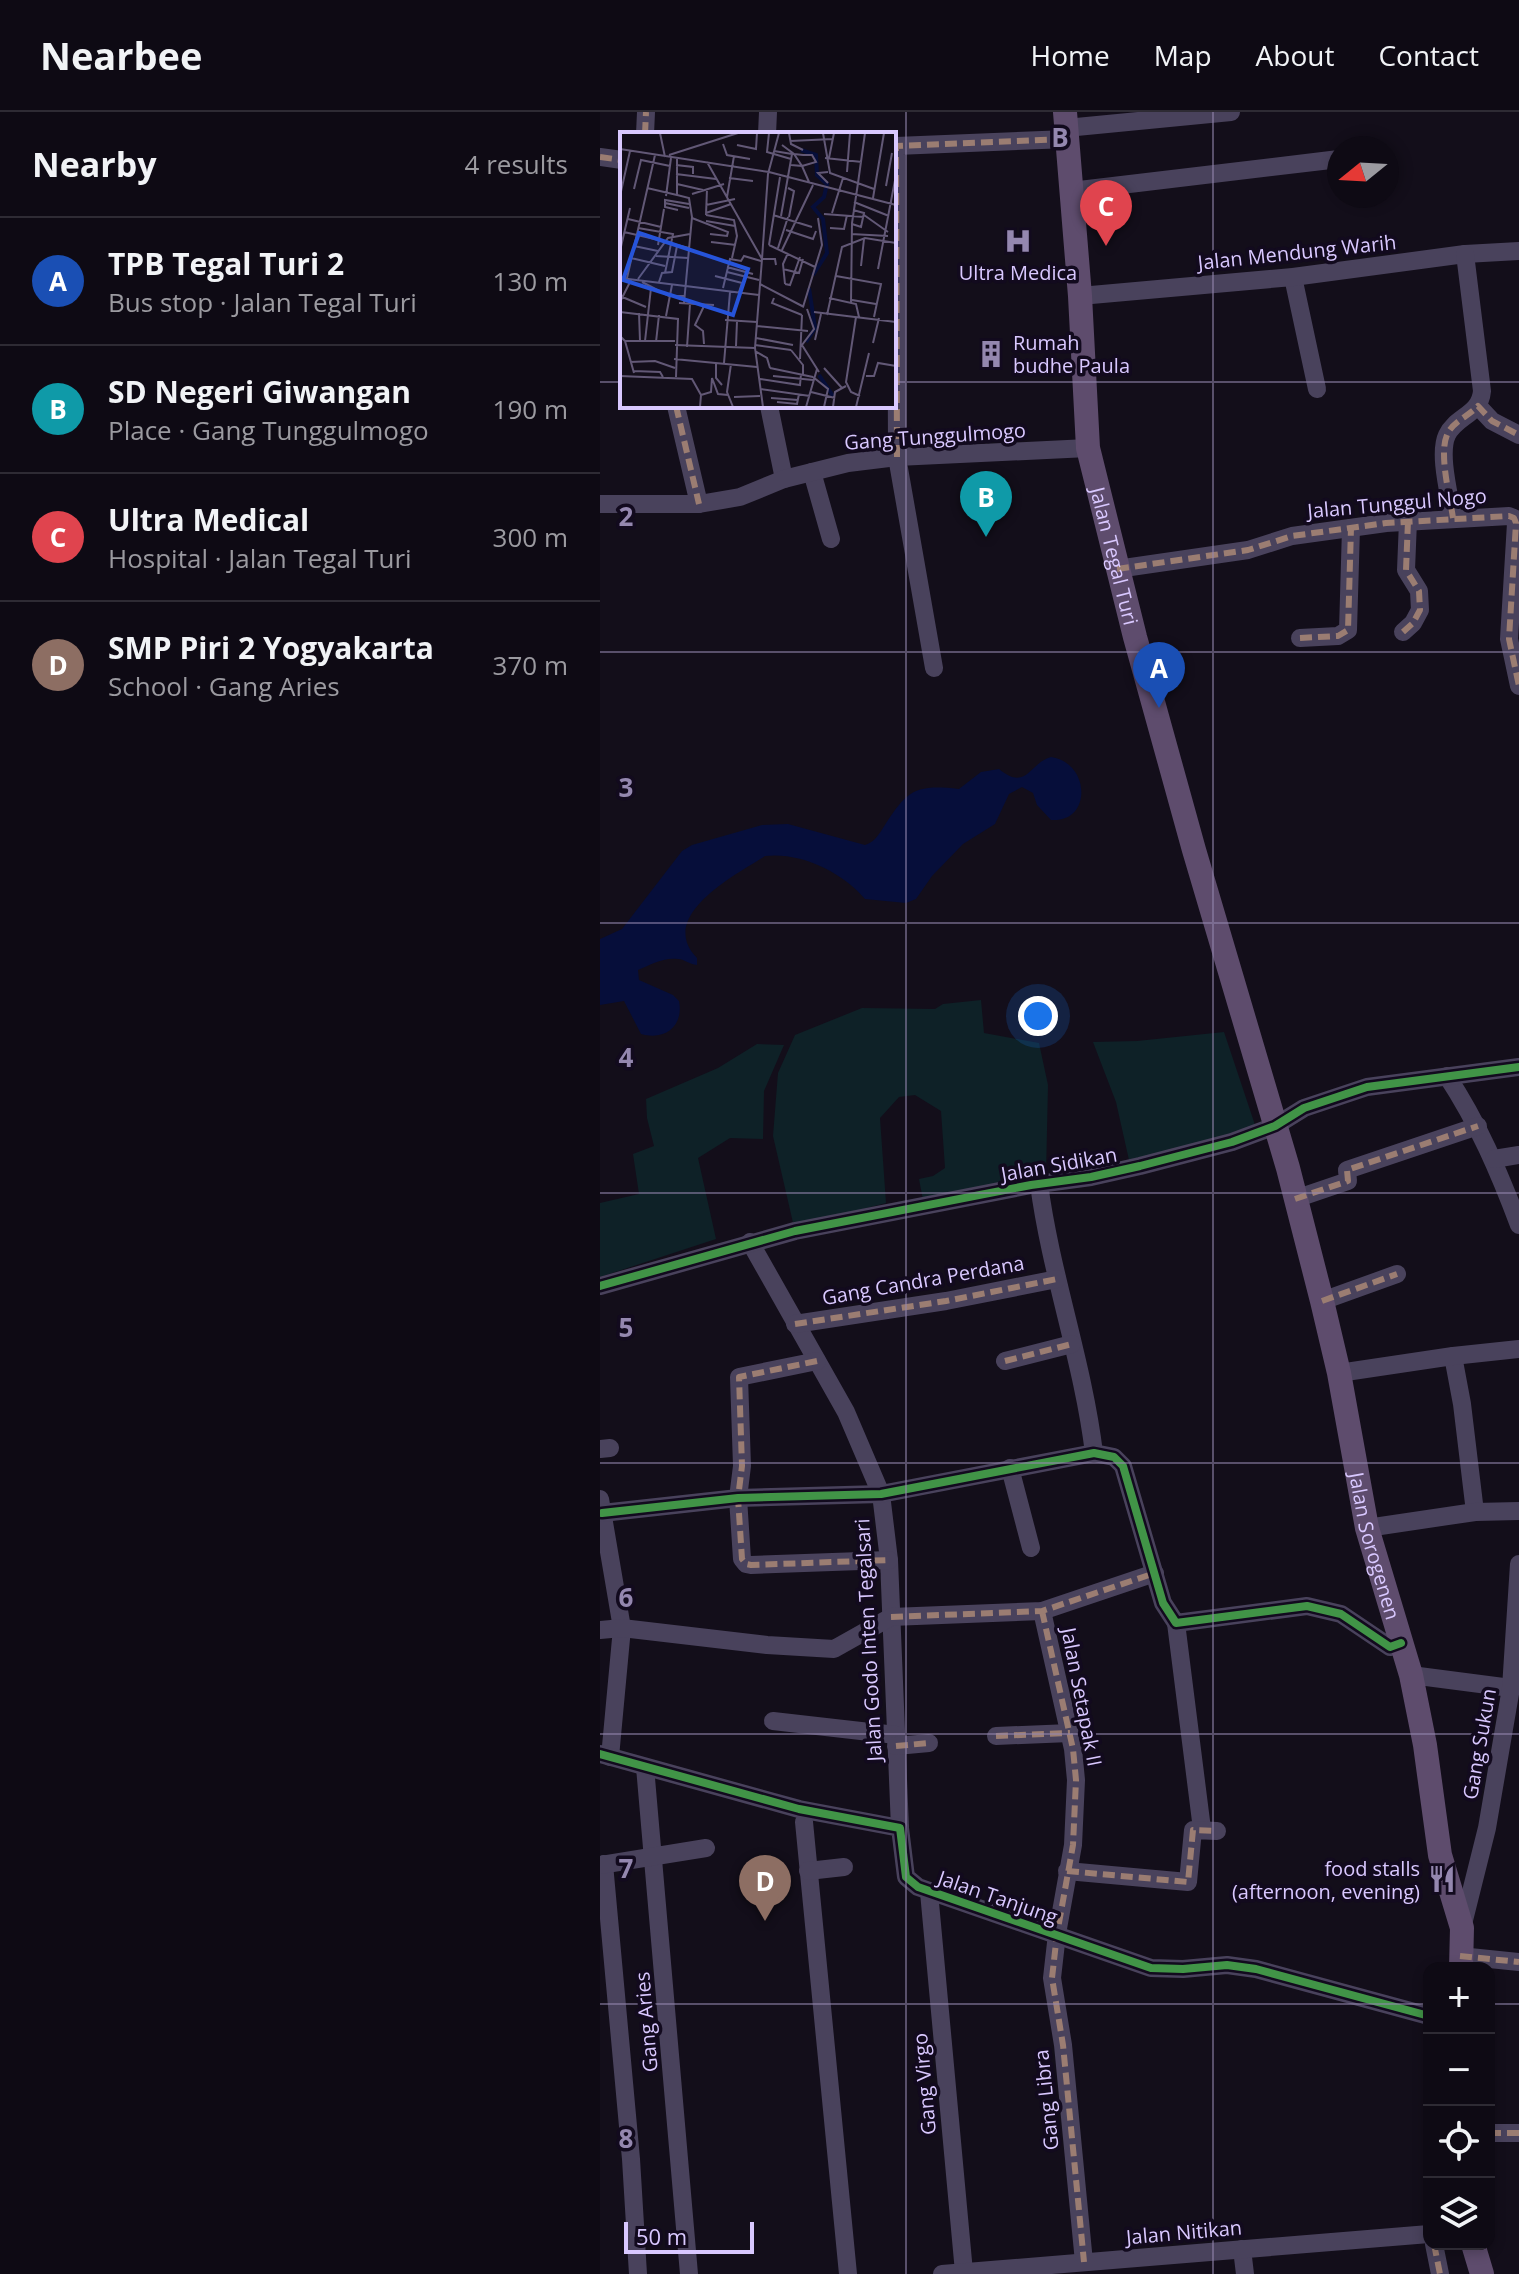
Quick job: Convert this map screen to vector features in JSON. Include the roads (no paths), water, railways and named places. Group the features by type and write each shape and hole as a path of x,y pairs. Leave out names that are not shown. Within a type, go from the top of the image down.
{"main road":[{"name":"Jalan Tegal Turi","path":"1066,126 1088,448 1117,569 1194,850 1275,1126"},
{"name":"Jalan Sorogenen","path":"1275,1126 1339,1373 1367,1528 1411,1675 1425,1745 1440,1855 1462,1928 1460,1962"},
{"path":"1475,2250 1482,2274"}],"street":[{"path":"645,132 646,112"},
{"path":"767,132 768,112"},
{"path":"934,668 897,457 896,146 1066,126 1231,112"},
{"path":"600,157 620,160"},
{"path":"1071,191 1327,160"},
{"name":"Jalan Mendung Warih","path":"1080,296 1293,277 1465,254 1519,251"},
{"path":"1453,518 1444,443 1453,426 1478,406 1482,391 1465,254"},
{"path":"1293,277 1317,389"},
{"path":"1478,406 1492,421 1519,435"},
{"path":"676,408 699,504"},
{"path":"769,408 784,479"},
{"name":"Gang Tunggulmogo","path":"600,504 699,504 740,497 784,479 848,463 897,457 1088,448"},
{"path":"812,472 831,539"},
{"name":"Jalan Tunggul Nogo","path":"1117,569 1248,550 1292,536 1351,528 1408,521 1509,516 1518,522 1509,646 1519,686"},
{"path":"1403,632 1413,623 1420,610 1419,591 1406,570 1408,521"},
{"path":"1300,638 1338,636 1348,630 1351,528"},
{"name":"Jalan Sidikan","path":"600,1286 750,1242 1140,1166 1232,1142 1275,1126 1304,1108 1367,1087 1519,1067"},
{"path":"1447,1076 1494,1159 1519,1225"},
{"path":"1295,1199 1348,1181 1347,1170 1478,1126"},
{"path":"1494,1159 1519,1155"},
{"path":"1039,1184 1057,1279 1088,1402 1094,1453"},
{"name":"Jalan Godo Inten Tegalsari","path":"750,1242 846,1412 881,1494 889,1560 900,1828"},
{"path":"1322,1301 1397,1274"},
{"name":"Gang Candra Perdana","path":"795,1324 946,1301 1057,1279"},
{"path":"1005,1361 1072,1344"},
{"path":"1339,1373 1519,1349"},
{"path":"1453,1356 1475,1512"},
{"path":"817,1361 739,1377 742,1466 738,1498 742,1555 748,1565 889,1560"},
{"path":"900,1828 799,1809 605,1755 622,1628 601,1506 881,1494 1094,1453 1114,1457 1123,1466 1163,1603 1176,1623 1210,1830 1193,1830 1188,1882 1067,1871"},
{"path":"1010,1468 1031,1548"},
{"path":"1367,1528 1475,1512 1519,1511"},
{"name":"Gang Sukun","path":"1462,1928 1511,1738 1519,1564"},
{"path":"600,1630 622,1628 767,1645 834,1649 891,1617 1042,1611 1155,1573"},
{"path":"1176,1623 1307,1606 1341,1614 1390,1647 1401,1643"},
{"name":"Jalan Setapak II","path":"1042,1611 1070,1733 1076,1780 1075,1820 1057,1934"},
{"path":"1411,1675 1511,1688"},
{"path":"773,1721 929,1743"},
{"path":"996,1736 1070,1733"},
{"name":"Gang Aries","path":"645,1767 689,2274"},
{"path":"804,1822 848,2274"},
{"name":"Jalan Tanjung","path":"900,1828 906,1877 929,1892 1161,1970 1240,1966 1423,2014"},
{"path":"638,2274 631,2159 602,1865 706,1848"},
{"path":"808,1871 844,1867"},
{"name":"Gang Virgo","path":"929,1892 955,2273"},
{"name":"Gang Libra","path":"1057,1934 1052,1978 1063,2045 1084,2262"},
{"path":"1495,1962 1519,1962"},
{"path":"1495,2133 1519,2133"},
{"name":"Jalan Nitikan","path":"942,2274 1062,2269 1084,2262 1423,2234"},
{"path":"1242,2249 1245,2274"},
{"path":"1435,2250 1440,2274"}],"place":[{"name":"Ultra Medica","path":"1018,241"},
{"name":"Ultra Medical","path":"1106,246"},
{"name":"Rumah budhe Paula","path":"991,354"},
{"name":"SD Negeri Giwangan","path":"986,537"},
{"name":"TPB Tegal Turi 2","path":"1159,708"},
{"name":"food stalls (afternoon, evening)","path":"1442,1879"},
{"name":"SMP Piri 2 Yogyakarta","path":"765,1921"}]}
